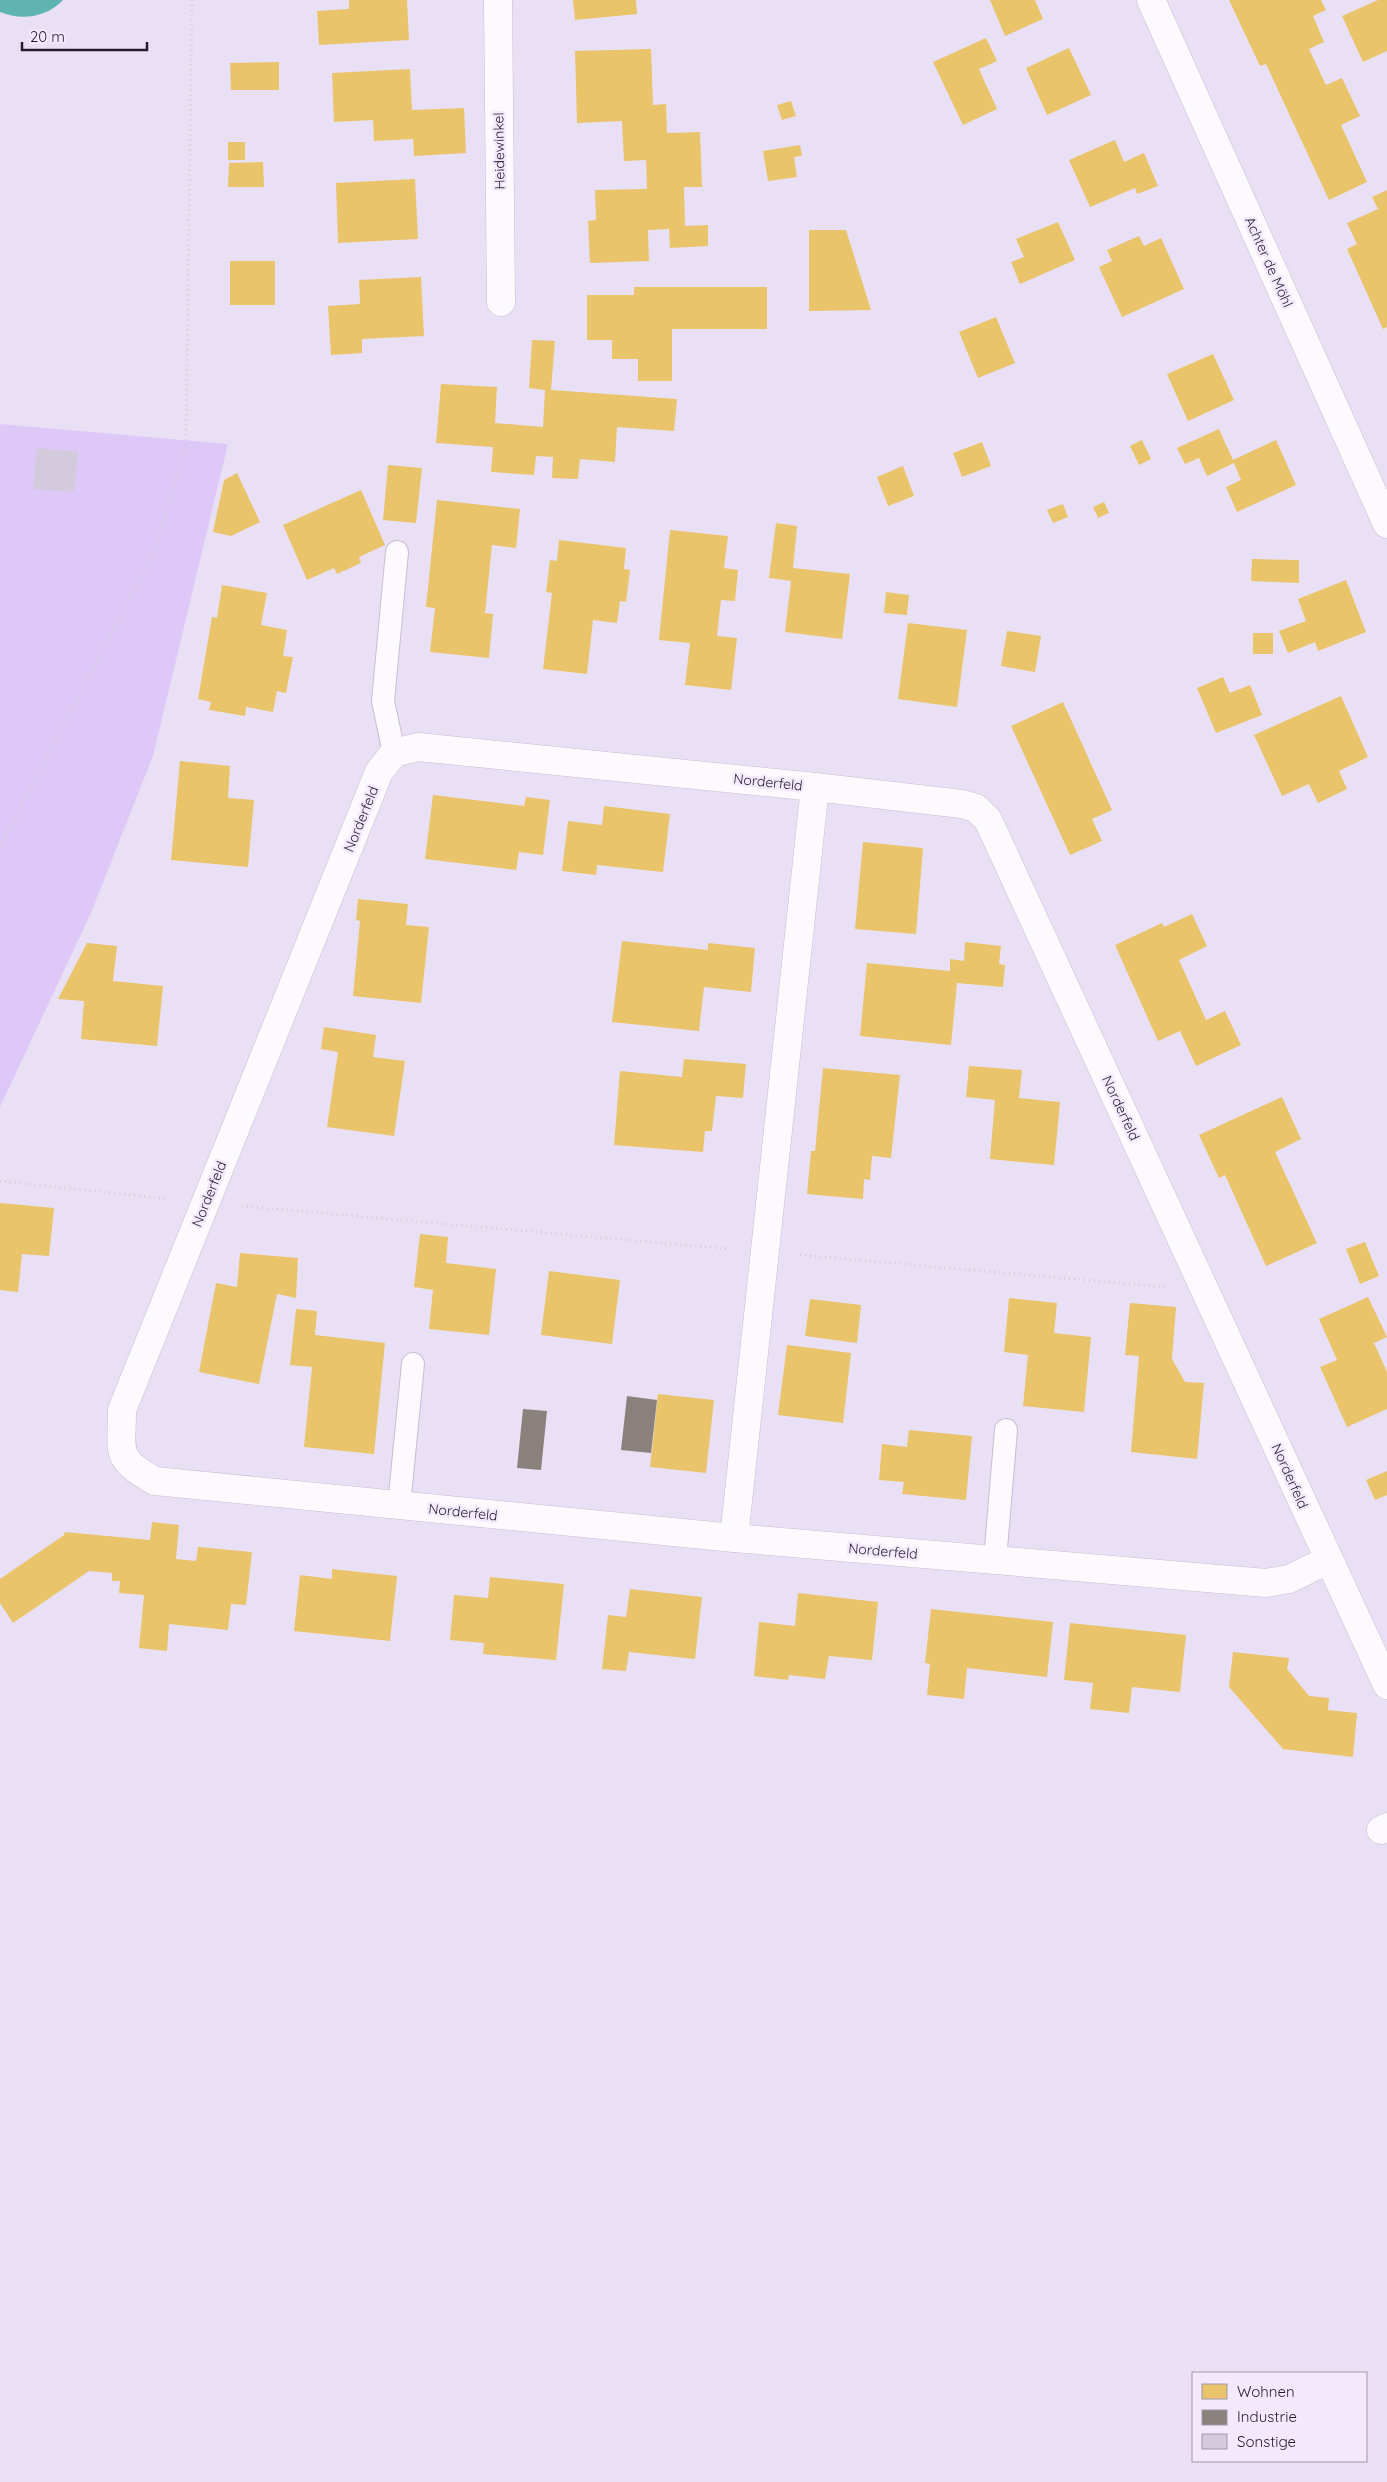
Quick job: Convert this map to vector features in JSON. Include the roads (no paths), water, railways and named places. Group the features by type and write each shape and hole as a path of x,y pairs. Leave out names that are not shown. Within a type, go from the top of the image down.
{"street":[{"name":"Heidewinkel","path":"498,0 500,302"},
{"name":"Achter de Möhl","path":"1151,0 1387,524"},
{"name":"Norderfeld","path":"1328,1560 1288,1579 1266,1583 734,1538 155,1481 133,1469 122,1455 122,1410 379,772 394,753 418,748 815,787 962,804 976,808 988,820 1387,1685"},
{"name":"Norderfeld","path":"734,1538 815,787"}],"lane":[{"path":"394,753 383,701 397,552"},
{"path":"399,1505 412,1364"},
{"path":"994,1560 1006,1430"}]}
